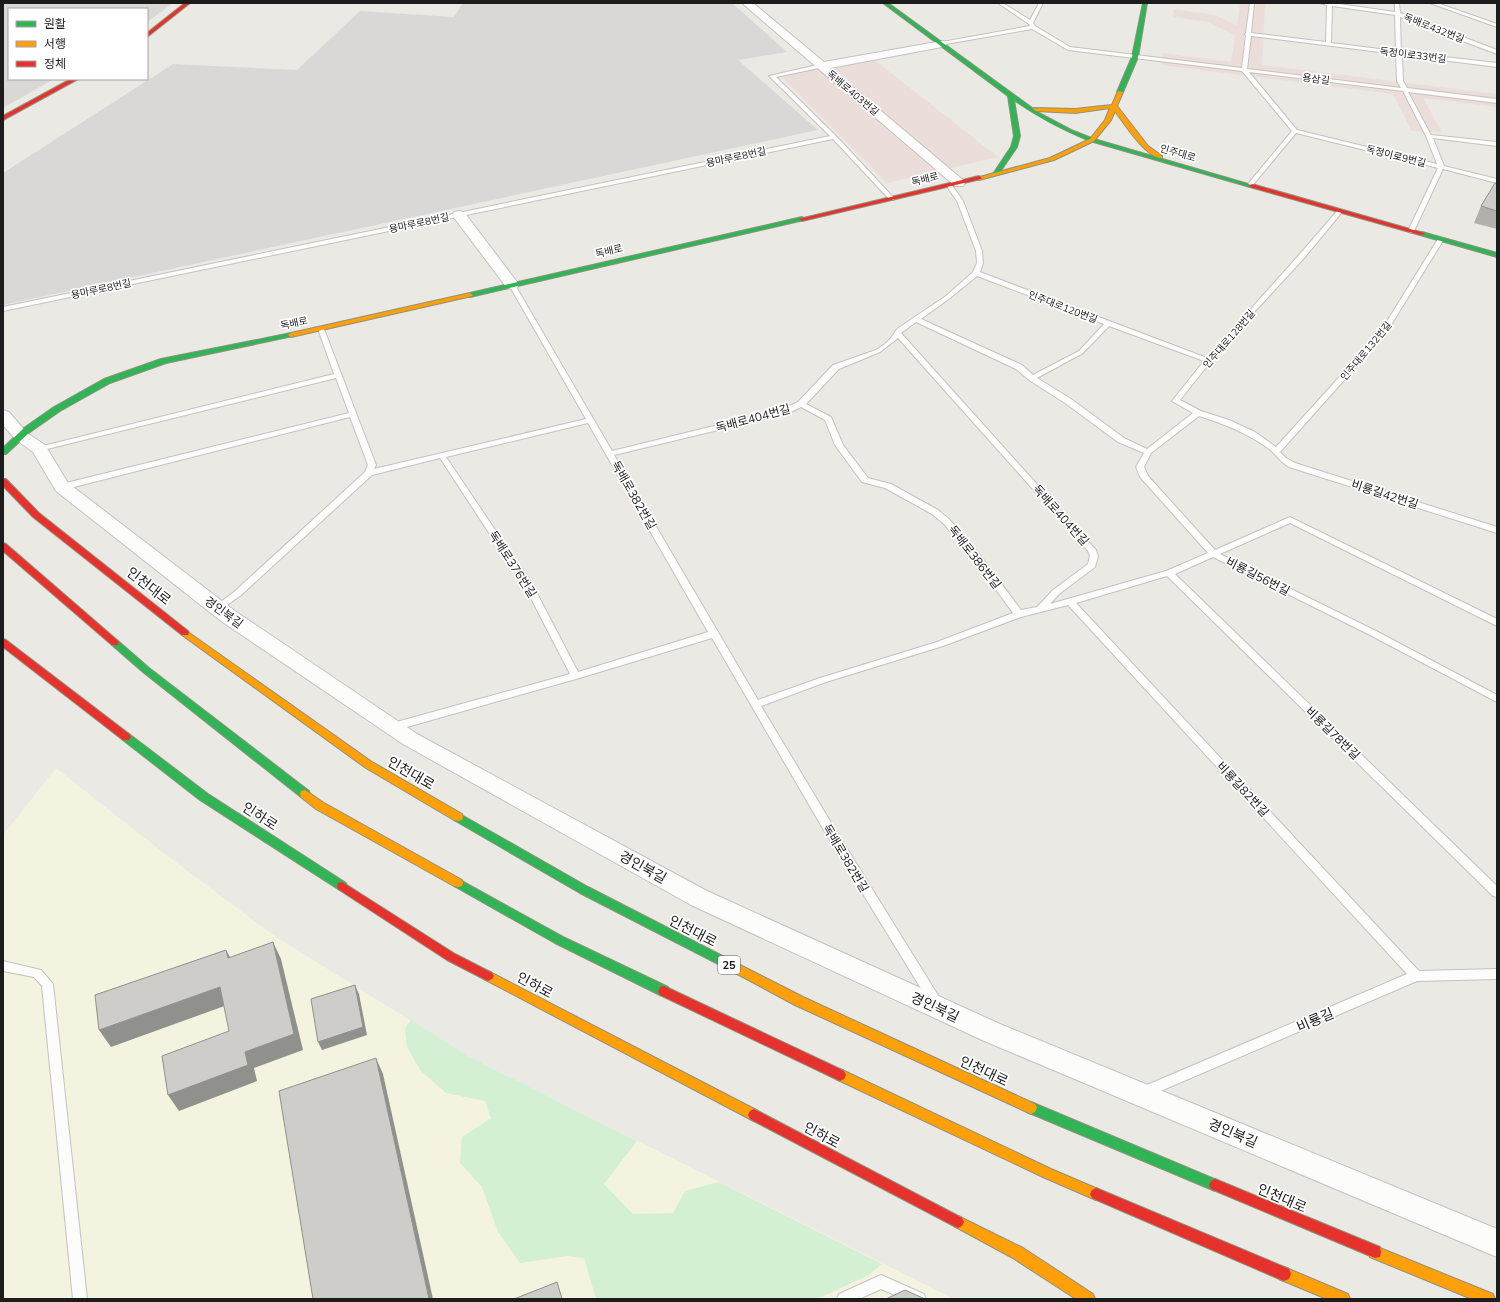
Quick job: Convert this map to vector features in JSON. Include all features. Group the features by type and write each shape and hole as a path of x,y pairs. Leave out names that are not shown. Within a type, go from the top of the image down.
{"main road":[{"path":"148,34 188,3"},
{"name":"인주대로","path":"885,3 1029,108 1069,131 1092,140 1167,162 1497,255"},
{"name":"독배로","path":"3,452 21,436 57,409 107,382 164,362 321,329 892,199 1052,159 1092,140 1108,120 1134,57 1145,3"},
{"path":"3,118 73,80"},
{"path":"996,174 1014,147 1017,136 1011,95"},
{"path":"1029,108 1057,112 1088,111 1114,106 1146,147 1167,162"},
{"name":"인천대로","path":"3,481 36,515 193,639 369,765 584,890 799,1001 1053,1118 1488,1299"},
{"path":"3,546 146,670 320,806 347,822 558,940 766,1040 1047,1173 1343,1299"},
{"name":"인하로","path":"3,642 204,797 451,957 1018,1253 1088,1299"}],"street":[{"path":"749,5 763,4"},
{"name":"독배로403번길","path":"749,5 822,66 954,184"},
{"path":"822,66 942,44"},
{"path":"459,215 512,285"},
{"name":"경인북길","path":"3,415 21,436 39,449 62,487 217,608 410,739 698,898 991,1032 1497,1243"}],"lane":[{"name":"용삼길","path":"1000,3 1068,48 1497,101"},
{"path":"942,44 1032,25 1041,3"},
{"path":"1250,185 1296,131 1244,70 1247,34 1252,3"},
{"name":"독배로432번길","path":"1322,3 1398,14 1497,52"},
{"path":"1328,44 1330,3"},
{"path":"1397,3 1400,81 1429,136 1441,167 1411,231"},
{"path":"1432,3 1497,26"},
{"name":"독정이로33번길","path":"1247,34 1497,65"},
{"path":"822,66 772,76 834,137 892,199"},
{"name":"독정이로9번길","path":"1296,131 1497,181"},
{"path":"1429,136 1497,144"},
{"name":"용마루로8번길","path":"3,309 834,137"},
{"path":"954,184 979,251 980,263 976,274"},
{"name":"인주대로128번길","path":"1198,413 1176,401 1236,328 1321,236 1340,211"},
{"name":"인주대로132번길","path":"1276,452 1384,332 1441,239"},
{"name":"독배로404번길","path":"610,454 786,412 802,404 836,367 878,350 894,339 899,330 948,297 976,274"},
{"name":"인주대로120번길","path":"976,274 1107,324 1081,352 1032,378"},
{"name":"독배로382번길","path":"512,285 755,705 863,887 940,1009"},
{"path":"916,319 1019,367 1032,378 1068,401 1121,440 1148,452"},
{"path":"1107,324 1209,361"},
{"path":"217,608 237,594 369,473 372,465 321,329"},
{"name":"독배로404번길","path":"897,334 1092,550 1094,556 1092,565 1056,592 1040,610"},
{"path":"39,449 338,375"},
{"name":"독배로386번길","path":"802,404 828,419 839,445 865,480 888,486 935,512 947,522 976,556 1020,614"},
{"path":"755,705 823,680 940,644 1020,614 1070,602 1169,573 1214,554 1144,477 1140,467 1148,452 1198,413"},
{"name":"비룡길42번길","path":"1198,413 1252,434 1276,452 1283,460 1292,465 1497,530"},
{"path":"62,487 353,414"},
{"path":"369,473 590,420"},
{"name":"독배로376번길","path":"442,456 513,563 525,578 576,676"},
{"name":"비룡길56번길","path":"1214,554 1290,520 1497,623"},
{"name":"비룡길56번길","path":"1214,554 1373,633 1497,699"},
{"name":"비룡길78번길","path":"1169,573 1497,893"},
{"name":"비룡길82번길","path":"1070,602 1416,976"},
{"path":"393,728 576,676 714,634"},
{"path":"3,966 37,973 46,984 80,1299"},
{"name":"비룡길","path":"1139,1094 1416,976 1497,974"},
{"path":"844,1299 881,1282 919,1299"}],"shaded area":[{"path":"3,3 173,3 148,21 148,8 8,8 8,80 52,80 3,108"},
{"path":"463,3 732,3 787,52 738,60 818,130 3,305 3,173 173,64 297,70 360,11 454,17"},
{"path":"1240,3 1265,3 1262,65 1497,94 1497,107 1423,98 1442,132 1412,131 1393,94 1161,65 1163,53 1231,62 1235,36 1208,22 1173,17 1174,9 1215,15 1237,26"},
{"path":"872,58 998,157 887,183 781,76"},
{"path":"56,768 165,854 273,935 466,1055 954,1299 3,1299 3,835"}],"green space":[{"path":"411,1020 466,1055 637,1141 604,1184 633,1214 673,1213 685,1191 719,1182 882,1264 869,1275 817,1299 596,1299 584,1258 567,1256 520,1263 498,1232 482,1187 460,1163 462,1137 491,1118 485,1101 446,1093 421,1071 407,1047 405,1028"}],"building":[{"path":"1495,183 1497,184 1497,211 1481,206"},
{"path":"273,942 294,1034 245,1052 248,1065 168,1095 162,1056 229,1031 220,987 99,1030 95,995 226,950 228,958"},
{"path":"355,985 363,1027 318,1042 311,999"},
{"path":"376,1058 429,1299 313,1299 279,1091"},
{"path":"557,1282 562,1299 514,1299"},
{"path":"905,1290 925,1299 886,1299"}],"traffic: fast":[{"path":"885,3 1037,114 1069,131 1092,140 1252,186"},
{"path":"1120,92 1135,57 1145,3"},
{"path":"996,174 1014,147 1017,136 1011,95"},
{"path":"470,295 802,219"},
{"path":"1422,234 1497,255"},
{"path":"3,452 27,430 57,409 107,381 164,361 291,335"},
{"path":"115,643 146,670 305,794"},
{"path":"126,737 204,797 342,886"},
{"path":"458,817 584,890 732,966"},
{"path":"458,883 559,940 664,991"},
{"path":"1031,1108 1215,1185"}],"traffic: slow":[{"path":"979,178 1052,159 1092,140 1108,120 1120,92"},
{"path":"1036,109 1075,111 1114,106 1146,147 1160,157"},
{"path":"291,335 470,295"},
{"path":"185,633 369,765 458,817"},
{"path":"305,794 320,806 458,883"},
{"path":"732,966 799,1001 1031,1108"},
{"path":"488,976 754,1115"},
{"path":"840,1075 1047,1173 1096,1194"},
{"path":"958,1222 1018,1253 1088,1299"},
{"path":"1375,1252 1488,1299"},
{"path":"1284,1274 1343,1299"}],"traffic: jam":[{"path":"148,34 188,3"},
{"path":"3,118 73,80"},
{"path":"802,219 979,178"},
{"path":"1252,186 1422,234"},
{"path":"3,481 36,515 185,633"},
{"path":"3,546 115,643"},
{"path":"3,642 126,737"},
{"path":"342,886 451,957 488,976"},
{"path":"664,991 840,1075"},
{"path":"754,1115 958,1222"},
{"path":"1215,1185 1375,1252"},
{"path":"1096,1194 1284,1274"}]}
